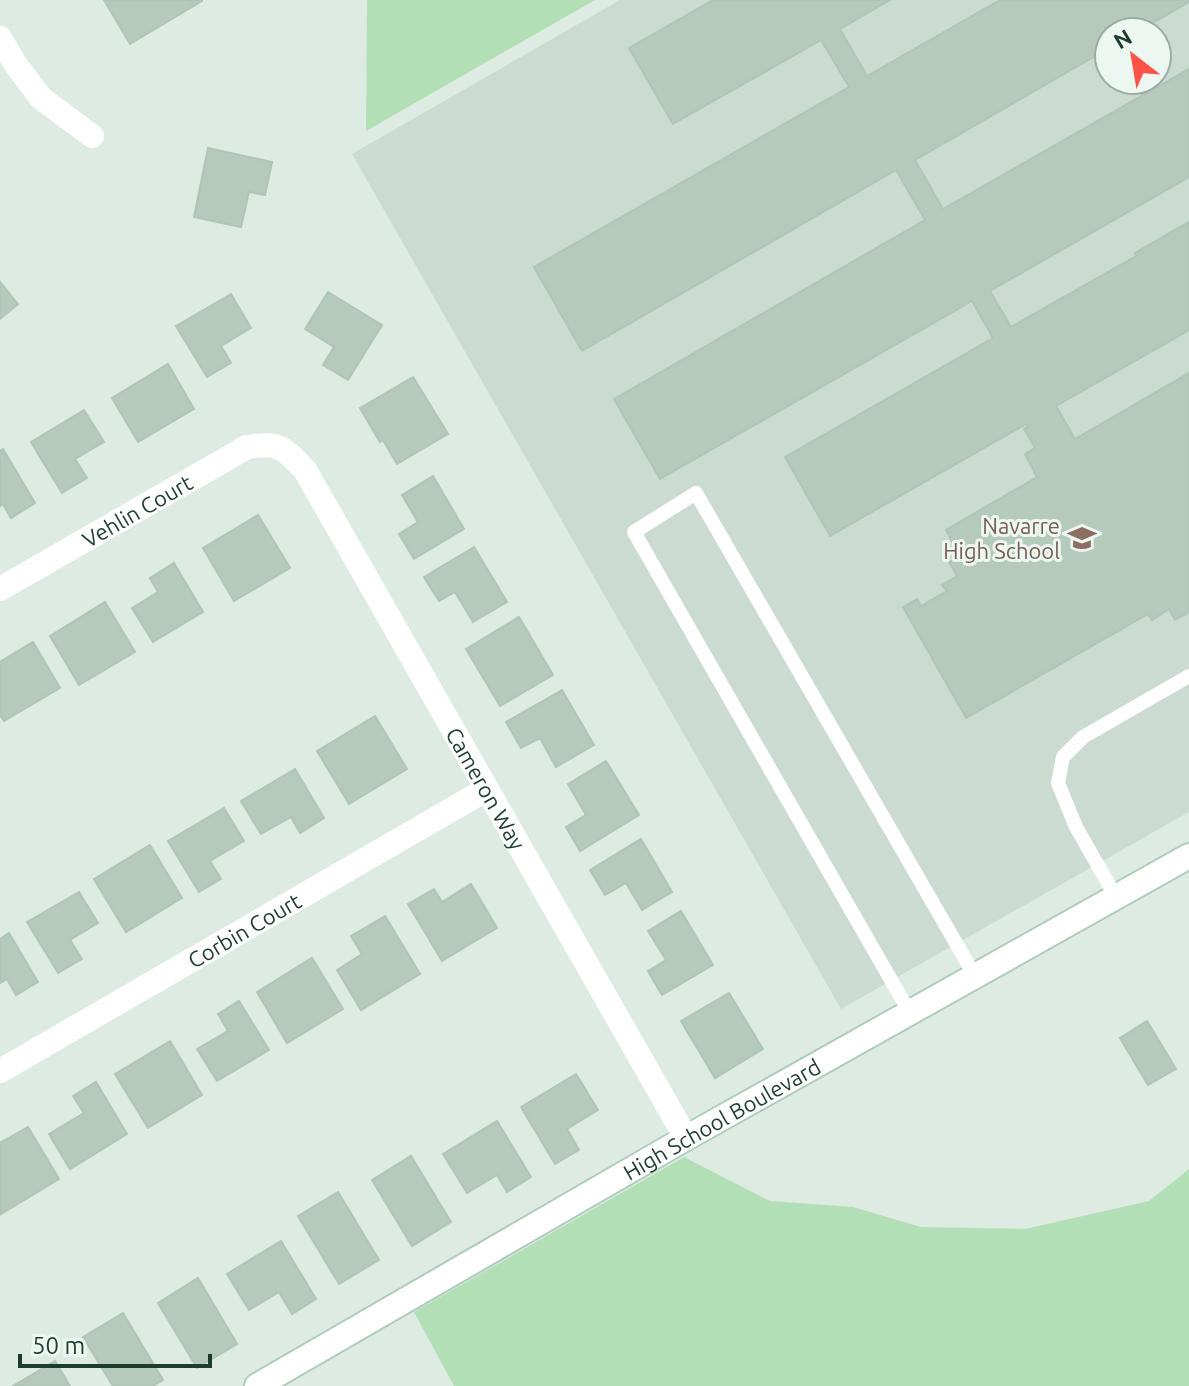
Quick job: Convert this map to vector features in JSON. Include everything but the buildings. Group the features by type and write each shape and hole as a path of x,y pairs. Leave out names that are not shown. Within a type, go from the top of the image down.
{"street":[{"path":"0,38 41,98 92,136"},
{"name":"Vehlin Court","path":"0,589 247,447 270,444 277,447"},
{"name":"Cameron Way","path":"277,447 288,452 305,470 686,1138"},
{"name":"Corbin Court","path":"0,1071 487,789"},
{"name":"High School Boulevard","path":"257,1386 686,1138 1189,856"}],"lane":[{"path":"910,1013 634,532 696,493 975,976"},
{"path":"1116,897 1076,827 1058,783 1063,757 1083,737 1189,676"}],"shaded area":[{"path":"620,0 1189,0 1189,812 841,1009 352,154"}],"green space":[{"path":"367,0 595,0 366,131"},
{"path":"684,1157 770,1201 853,1207 921,1227 1025,1229 1149,1201 1189,1169 1189,1386 454,1386 414,1312"}],"place":[{"name":"Navarre High School","path":"1082,538"}]}
